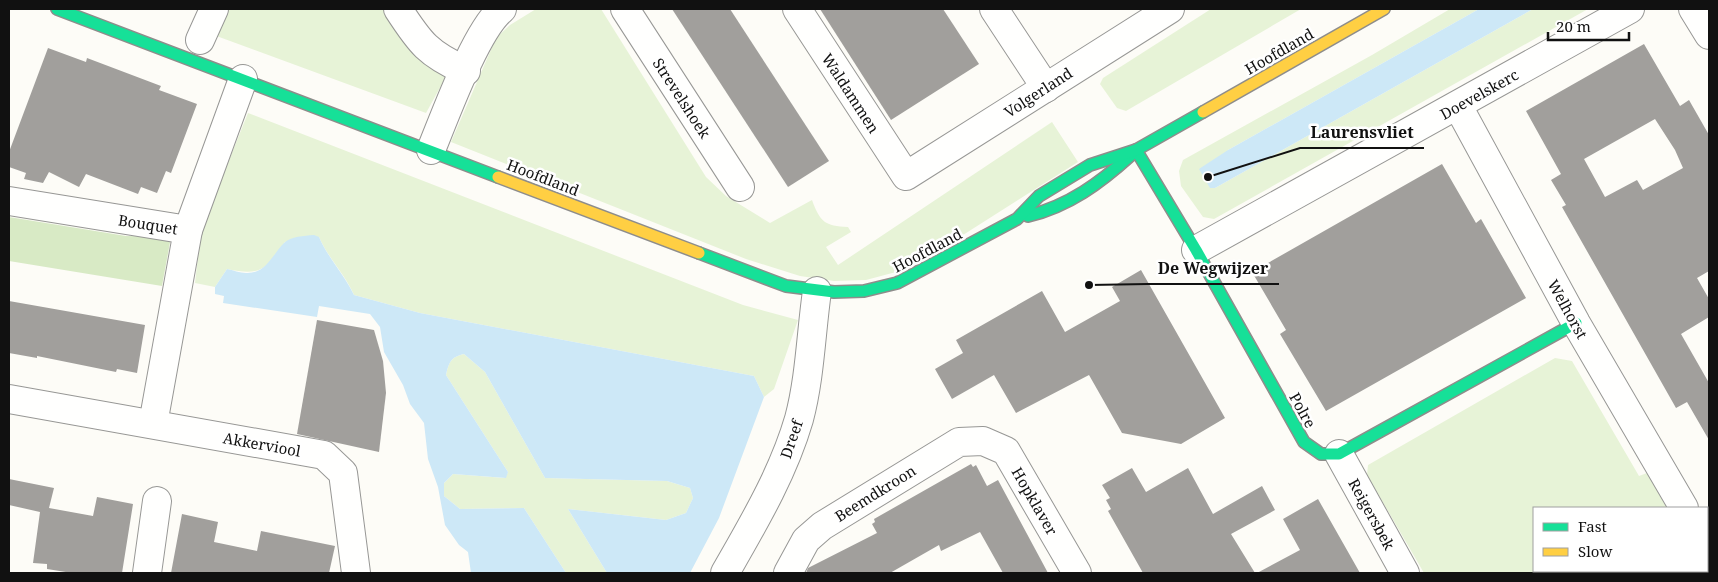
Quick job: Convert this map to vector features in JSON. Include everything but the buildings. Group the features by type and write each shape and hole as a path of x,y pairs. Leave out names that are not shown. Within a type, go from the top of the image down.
{"street":[{"name":"Hoofdland","path":"58,9 786,286 817,291 864,291 898,283 1017,218 1039,196 1090,165 1136,150 1369,12"},
{"path":"200,40 214,9"},
{"path":"398,9 425,47 440,59 466,71"},
{"path":"431,150 482,34 494,15 502,9"},
{"name":"Strevelshoek","path":"625,9 740,187"},
{"name":"Waldammen","path":"796,9 906,176"},
{"path":"994,9 1046,88"},
{"name":"Volgerland","path":"906,176 1170,9"},
{"name":"Doevelskerc","path":"1196,250 1630,9"},
{"path":"1694,9 1709,35"},
{"name":"Bouquet","path":"9,201 188,230 242,79"},
{"name":"Welhorst","path":"1458,106 1576,323 1683,507"},
{"name":"Hoofdland","path":"1017,218 1048,213 1101,183 1136,150"},
{"name":"Polre","path":"1136,150 1196,250 1304,442 1321,454 1339,454"},
{"path":"153,424 188,230"},
{"name":"Dreef","path":"725,573 764,504 791,443 799,417 806,380 817,291"},
{"path":"1339,454 1576,323"},
{"name":"Akkerviool","path":"9,399 324,455 343,472 356,573"},
{"name":"Beemdkroon","path":"788,573 806,540 822,526 959,442 983,442"},
{"name":"Hopklaver","path":"983,442 1006,451 1077,573"},
{"name":"Reigersbek","path":"1339,454 1405,573"},
{"path":"147,573 158,501"}],"green space":[{"path":"222,9 385,9 418,58 447,75 426,113 211,34"},
{"path":"536,9 601,9 706,177 726,196 770,223 812,200 824,221 829,224 848,227 851,232 826,247 838,265 1052,122 1078,162 952,242 896,272 866,280 834,281 800,276 746,259 451,142 496,38 510,25"},
{"path":"1211,9 1301,9 1126,111 1117,108 1100,84 1103,78"},
{"path":"1450,9 1479,9 1228,150 1210,187 1215,188 1533,9 1588,9 1214,219 1203,217 1181,186 1179,171 1183,160 1372,55"},
{"path":"248,113 743,305 798,320 774,389 764,397 754,376 420,313 354,295 319,237 285,242 273,259 262,269 248,272 227,269 215,287 195,283 201,230"},
{"path":"9,217 126,236 171,237 162,286 9,261"},
{"path":"464,354 485,372 545,478 667,481 690,488 693,498 686,513 666,520 568,509 607,573 566,573 524,508 460,509 444,496 444,483 453,474 505,478 508,472 446,375 451,361"},
{"path":"1555,358 1572,361 1639,476 1647,473 1666,507 1533,507 1533,572 1642,572 1639,573 1424,573 1367,475 1368,465"}],"water":[{"path":"1479,9 1533,9 1215,188 1210,188 1199,169 1202,167 1228,150"},
{"path":"314,235 319,237 354,295 420,313 754,376 764,397 719,518 690,573 607,573 568,509 666,520 686,513 693,498 690,488 667,481 545,478 485,372 464,354 451,361 446,375 508,472 506,478 453,474 444,483 444,496 460,509 524,508 566,573 471,573 468,552 459,545 445,525 438,487 428,459 424,423 410,404 403,385 384,352 380,327 370,314 319,306 317,317 223,303 224,296 215,294 215,287 227,269 241,273 259,270 290,239"}],"traffic: fast":[{"path":"57,9 498,177"},
{"path":"699,253 786,286 834,292 864,291 897,283 1017,219 1039,196 1090,165 1136,150 1203,112"},
{"path":"1136,150 1196,250 1304,442 1321,454 1339,454 1576,323"},
{"path":"1028,216 1043,212 1070,200 1096,184 1131,155"}],"traffic: slow":[{"path":"1203,112 1384,9"},
{"path":"498,177 699,253"}],"place":[{"name":"Laurensvliet","path":"1208,177"},
{"name":"De Wegwijzer","path":"1089,285"}]}
